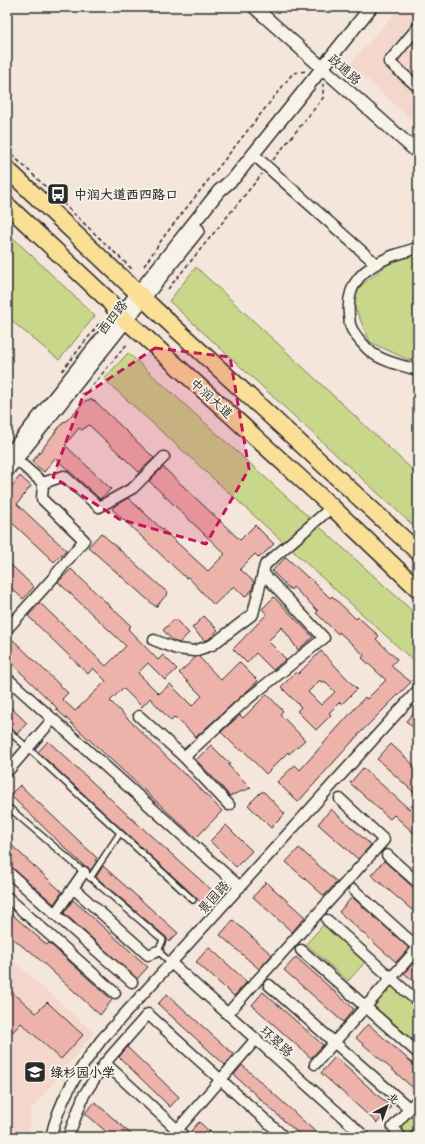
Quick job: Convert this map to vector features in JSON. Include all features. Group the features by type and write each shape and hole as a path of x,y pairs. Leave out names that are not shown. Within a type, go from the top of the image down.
{"main road":[{"name":"中润大道","path":"7,169 90,249 418,552"},
{"name":"中润大道","path":"7,205 108,300 123,318 332,507 418,589"}],"street":[{"name":"政通路","path":"254,7 418,153"},
{"name":"西四路","path":"7,471 11,457 141,296 226,195 235,177 371,7"},
{"path":"418,27 389,62 418,87"},
{"path":"253,154 375,263"},
{"path":"418,248 375,263 364,271 354,283 348,305 351,327 362,343 372,353 390,362 418,370"},
{"path":"11,457 43,483"},
{"path":"43,483 64,476 99,507 133,488 164,457"},
{"path":"7,629 53,578 84,540 42,499 43,483"},
{"path":"154,640 177,649 194,651 212,644 253,614 265,565 278,552 332,507"},
{"path":"184,757 244,702 324,638 263,573"},
{"path":"7,678 240,887"},
{"name":"景园路","path":"51,1137 54,1124 67,1091 84,1063 102,1039 418,690"},
{"path":"139,716 184,757 229,806"},
{"path":"7,772 53,719"},
{"path":"227,1014 384,840 340,799"},
{"path":"387,855 418,883"},
{"path":"7,871 132,982"},
{"path":"55,914 73,888 87,875"},
{"path":"73,888 148,955 158,951"},
{"path":"315,1064 418,948 354,890"},
{"path":"7,897 115,993"},
{"path":"327,920 418,1002"},
{"path":"301,950 418,1053"},
{"name":"环翠路","path":"171,963 365,1137"},
{"path":"269,985 410,1109"},
{"path":"78,1137 69,1133 84,1095 105,1064 148,1014 284,1137"},
{"path":"174,1133 256,1039"},
{"path":"105,1064 174,1133 185,1137"},
{"path":"400,1137 393,1127 418,1099"},
{"path":"414,1137 418,1133"}],"lane":[{"path":"7,730 193,900"},
{"path":"7,806 163,940 158,951 171,963"},
{"path":"87,875 120,833"}],"path":[{"path":"144,266 165,235 293,73 322,68 323,98 168,289"},
{"path":"7,150 132,269"},
{"path":"81,395 87,392 127,344"}],"highlighted area":[{"path":"155,348 230,357 249,469 206,544 119,519 53,477 83,396"}],"shaded area":[{"path":"400,7 418,7 418,126 350,64"},
{"name":"绿杉园小学","path":"7,955 94,1033 31,1110 29,1137 7,1137"}],"green space":[{"path":"7,232 95,316 59,360 14,323 7,315"},
{"path":"418,254 418,361 409,360 370,342 353,303 358,288 388,264"},
{"path":"196,267 418,475 418,530 169,301"},
{"path":"128,353 418,616 418,665 104,379"},
{"path":"326,922 368,959 348,981 306,944"},
{"path":"393,982 418,1004 418,1034 413,1040 373,1005"},
{"path":"418,1105 418,1125 407,1137 398,1128"}],"building":[{"path":"91,399 96,402 154,458 139,472 89,425 82,430 79,428 65,445 111,489 100,499 55,458 44,472 32,462 64,421 65,422 85,401"},
{"path":"163,467 240,540 255,525 274,544 259,558 255,554 240,569 254,582 252,590 245,597 234,586 214,605 188,577 186,578 112,509 128,498 208,571 225,554 149,481"},
{"path":"20,476 31,486 17,504 66,550 54,562 7,518 7,492"},
{"path":"101,533 168,593 156,607 88,547"},
{"path":"286,557 330,598 332,596 356,619 358,617 379,636 376,639 397,659 391,666 411,682 360,733 298,802 277,782 295,765 300,770 365,697 367,699 386,680 362,658 364,655 339,632 338,634 316,613 318,611 293,587 291,590 272,571"},
{"path":"7,561 34,587 23,599 7,584"},
{"path":"71,569 131,626 128,629 158,660 163,655 177,669 165,680 148,663 138,673 159,694 170,684 192,706 202,696 179,673 198,656 221,680 239,662 258,681 196,737 175,717 171,721 150,698 142,707 123,688 110,701 222,811 196,838 56,709 57,708 7,659 8,635 68,693 62,699 75,711 106,681 93,668 88,674 28,616 40,603 106,666 126,646 58,582"},
{"path":"274,597 313,637 298,650 282,627 268,641 286,659 273,670 256,653 247,663 233,649 267,614 262,609"},
{"path":"204,616 218,630 205,641 192,628"},
{"path":"175,619 189,633 179,643 173,641 163,630"},
{"path":"321,651 357,689 342,704 340,702 329,713 331,715 316,730 297,711 301,707 281,687 296,672 298,674","holes":["320,680 322,683 324,681 335,692 321,705 308,692"]},
{"path":"267,694 283,711 280,714 305,740 289,754 288,752 266,774 242,749 240,751 221,732 240,715 243,718"},
{"path":"7,704 27,723 17,734 7,725"},
{"path":"418,708 418,732 406,721"},
{"path":"48,741 215,893 204,905 38,752"},
{"path":"391,744 418,769 418,796 377,759"},
{"path":"211,745 251,788 229,796 196,760"},
{"path":"363,768 409,809 418,799 418,837 394,815 390,819 350,783"},
{"path":"20,785 97,858 95,860 97,861 90,871 88,867 84,866 10,795"},
{"path":"261,792 264,792 285,814 271,828 248,805"},
{"path":"331,809 371,845 358,859 318,824"},
{"path":"226,825 252,851 236,867 210,841"},
{"path":"7,841 62,892 54,904 7,863"},
{"path":"299,848 337,882 324,896 286,862"},
{"path":"384,861 414,888 418,889 418,915 371,875"},
{"path":"103,866 178,933 169,942 166,937 96,877"},
{"path":"266,882 305,917 292,932 253,897"},
{"path":"352,897 409,948 396,962 339,912"},
{"path":"73,900 148,967 137,979 64,913"},
{"path":"7,910 47,945 49,943 112,1000 100,1015 29,950 28,951 7,933"},
{"path":"233,920 272,955 259,969 220,935"},
{"path":"209,947 247,982 234,996 196,962"},
{"path":"296,957 354,1009 343,1022 284,970"},
{"path":"418,958 418,985 404,973"},
{"path":"7,987 36,1013 47,1002 83,1035 61,1059 21,1023 7,1038"},
{"path":"263,992 323,1045 311,1058 252,1005"},
{"path":"167,994 233,1054 225,1065 158,1004"},
{"path":"368,1024 418,1068 418,1080 412,1087 356,1038"},
{"path":"127,1047 179,1097 170,1107 119,1057"},
{"path":"335,1057 391,1107 377,1123 321,1073"},
{"path":"242,1065 321,1137 303,1137 283,1120 234,1075"},
{"path":"95,1102 134,1137 112,1137 85,1113"},
{"path":"199,1122 216,1137 195,1137 190,1132"}],"place":[{"name":"中润大道西四路口","path":"58,194"},
{"name":"绿杉园小学","path":"35,1072"}]}
